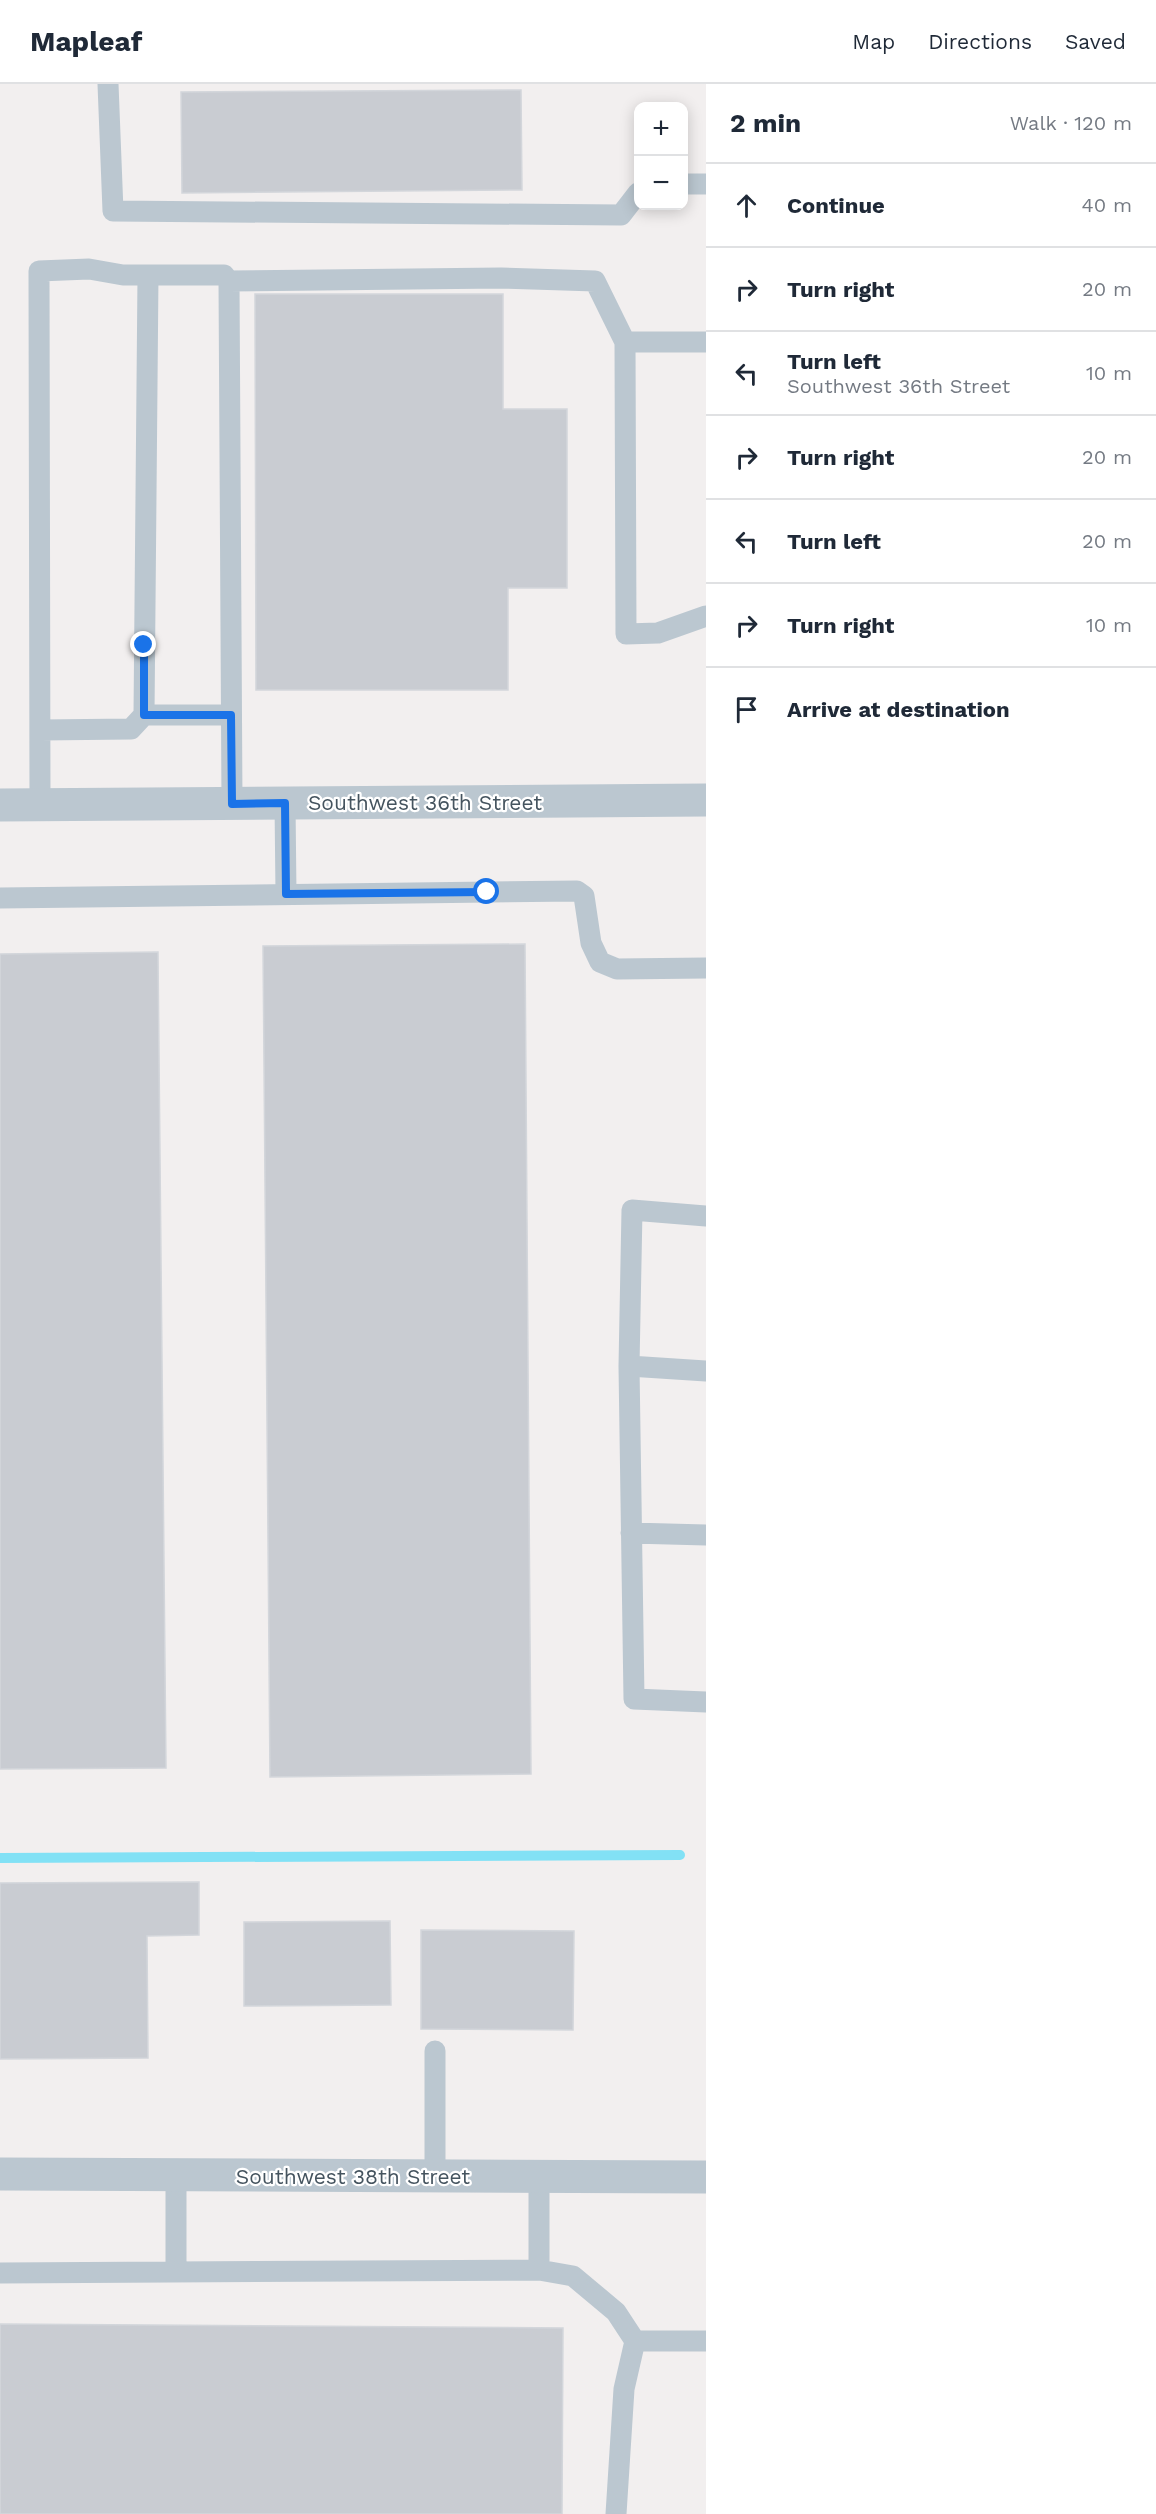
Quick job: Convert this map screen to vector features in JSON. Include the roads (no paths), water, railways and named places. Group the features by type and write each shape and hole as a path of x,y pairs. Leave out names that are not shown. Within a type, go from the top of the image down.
{"street":[{"name":"Southwest 36th Street","path":"0,805 706,800"},
{"name":"Southwest 38th Street","path":"0,2174 706,2177"}],"lane":[{"path":"108,84 113,212 621,215 634,199"},
{"path":"688,184 706,184"},
{"path":"40,805 39,271 89,269 123,275 224,275 228,281 232,804"},
{"path":"41,739 131,729 144,715 148,275"},
{"path":"228,281 501,278 595,281 625,342 626,634 658,633 706,616"},
{"path":"625,342 706,342"},
{"path":"144,715 231,715"},
{"path":"285,803 286,894"},
{"path":"0,898 577,891 584,896 591,943 600,962 617,969 706,968"},
{"path":"706,1216 632,1210 629,1366 634,1699 706,1702"},
{"path":"629,1366 706,1371"},
{"path":"631,1533 706,1536"},
{"path":"435,2052 435,2176"},
{"path":"176,2175 176,2271"},
{"path":"539,2177 539,2270"},
{"path":"0,2273 539,2270 573,2276 616,2312 634,2341 624,2389 616,2514"},
{"path":"634,2341 706,2341"}],"waterway":[{"path":"0,1858 680,1855"}]}
